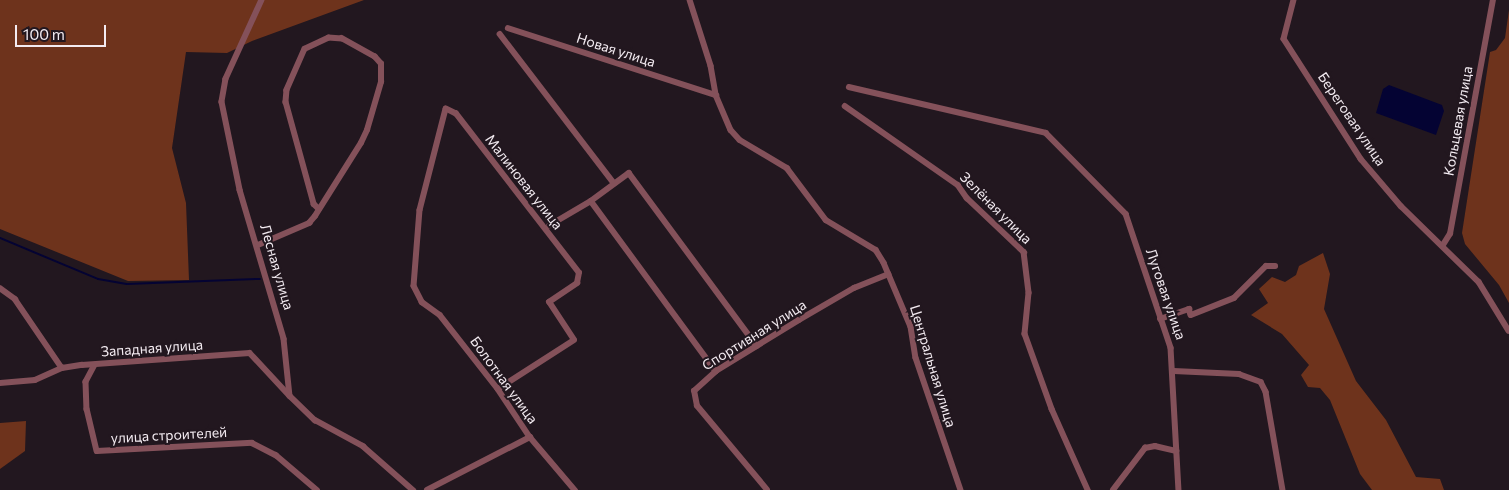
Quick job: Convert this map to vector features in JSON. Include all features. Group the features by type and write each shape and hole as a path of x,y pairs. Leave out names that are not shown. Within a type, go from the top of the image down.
{"street":[{"name":"Лесная улица","path":"262,0 226,79 222,102 240,190 258,244 284,339 290,396"},
{"path":"690,0 711,66 716,95"},
{"name":"Береговая улица","path":"1294,0 1284,31 1286,43 1361,159 1401,206 1479,282 1509,331"},
{"name":"Кольцевая улица","path":"1443,246 1450,234 1493,0"},
{"name":"Новая улица","path":"508,28 716,95"},
{"path":"500,34 614,183"},
{"path":"258,244 303,227 319,209 364,136 382,73 381,64 375,57 342,39 329,38 305,49 287,90 286,102 314,204 319,209"},
{"name":"Луговая улица","path":"849,87 1046,133 1126,214 1160,319 1172,348 1179,490"},
{"name":"Центральная улица","path":"716,95 723,115 740,140 788,168 826,220 876,250 911,328 916,358 961,490"},
{"name":"Зелёная улица","path":"845,106 958,185 967,198 1024,252 1029,293 1025,334 1052,409 1088,490"},
{"name":"Малиновая улица","path":"414,286 420,210 446,109 456,114 579,273 577,283 549,302 574,340 498,389"},
{"path":"544,228 591,201 629,173 757,346"},
{"path":"591,201 716,371"},
{"path":"1160,319 1189,309 1191,315 1234,298 1266,266 1275,266"},
{"name":"Спортивная улица","path":"767,490 693,399 698,386 716,371 854,288 888,274"},
{"name":"Болотная улица","path":"414,286 422,302 440,315 498,389 530,437 575,490"},
{"path":"0,288 15,299 62,368"},
{"name":"Западная улица","path":"0,383 34,380 62,368 250,353 290,396"},
{"name":"улица строителей","path":"95,365 86,382 86,409 96,451 252,443 276,455 317,490"},
{"path":"1174,371 1239,374 1261,382 1266,392 1283,490"},
{"path":"290,396 315,420 363,446 413,490"},
{"path":"428,490 530,437"},
{"path":"1113,490 1145,448 1155,446 1176,451"}],"shaded area":[{"path":"0,0 364,0 252,41 227,53 186,52 172,148 186,203 189,280 128,281 0,229"},
{"path":"1509,10 1509,303 1499,285 1465,244 1462,233 1490,52 1496,50 1505,38"},
{"path":"1389,85 1442,105 1444,111 1436,135 1376,113 1383,89"},
{"path":"1323,253 1330,274 1324,309 1356,381 1386,420 1416,477 1440,479 1444,490 1372,490 1360,474 1330,400 1320,388 1308,387 1301,375 1309,365 1282,334 1251,315 1268,303 1259,289 1272,277 1285,282 1296,275 1299,266"},
{"path":"26,421 25,451 0,469 0,423"}],"waterway":[{"path":"0,238 98,279 127,284 260,279"}]}
